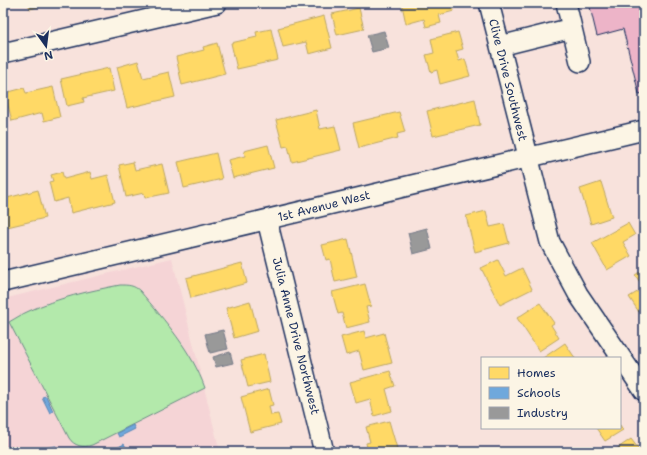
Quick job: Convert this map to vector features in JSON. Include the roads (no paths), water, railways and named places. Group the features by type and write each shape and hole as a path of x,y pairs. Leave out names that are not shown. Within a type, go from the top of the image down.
{"street":[{"path":"3,54 217,3"},
{"name":"Clive Drive Southwest","path":"489,3 550,242 578,294 621,357"},
{"path":"566,3 580,62"},
{"path":"500,46 572,28"},
{"name":"1st Avenue West","path":"3,282 644,130"},
{"name":"Julia Anne Drive Northwest","path":"267,220 324,452"},
{"name":"Clive Drive Southwest","path":"621,357 644,391"}]}
